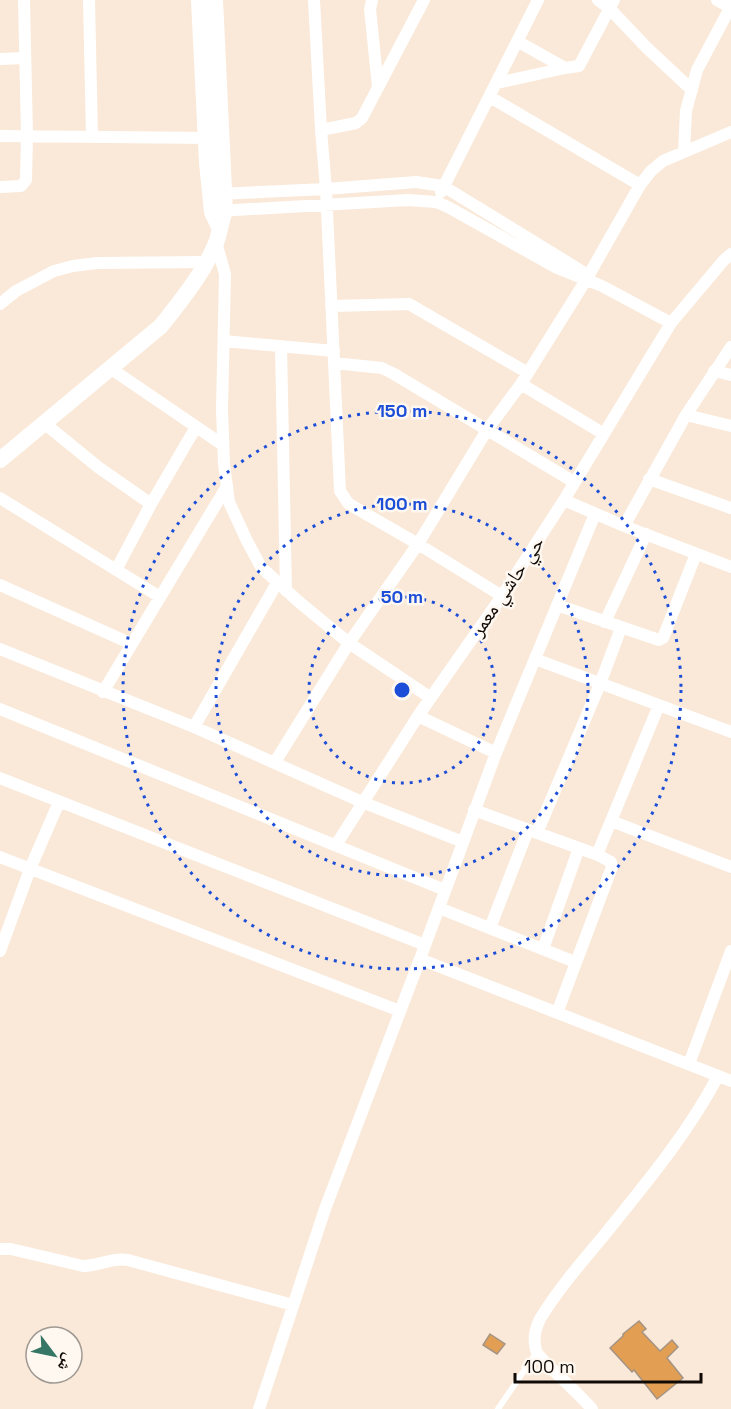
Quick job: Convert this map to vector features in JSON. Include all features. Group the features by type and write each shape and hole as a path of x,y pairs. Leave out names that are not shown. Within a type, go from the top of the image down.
{"street":[{"path":"0,187 21,186 25,182 27,135 24,0"},
{"path":"89,0 92,136"},
{"path":"199,0 206,138 218,203"},
{"path":"215,0 223,138 218,203 218,235 225,274 223,445 229,502 261,567 281,587 349,643 431,698"},
{"path":"314,0 327,205 340,491 348,503 354,507 502,596"},
{"path":"372,0 370,9 378,87"},
{"path":"321,130 356,123 362,118 424,0"},
{"path":"436,202 538,0"},
{"path":"598,0 612,4 692,90"},
{"path":"684,152 686,111 697,70 731,7 717,0"},
{"path":"496,83 579,66 612,4"},
{"path":"517,41 565,68"},
{"path":"0,59 25,58"},
{"path":"490,97 640,185"},
{"path":"275,762 349,643 418,544 487,430 525,378 590,279 640,185 663,161 731,132"},
{"path":"0,136 223,138"},
{"path":"218,203 326,189 416,182 443,186 590,279 671,323"},
{"path":"218,203 327,205 408,200 436,202 557,268 590,279"},
{"path":"0,460 160,326 180,303 206,262 218,235"},
{"name":"حي حاشي معمر","path":"336,845 418,716 502,596 564,500 671,323 731,254"},
{"path":"0,304 16,291 54,271 74,266 97,263 206,262"},
{"path":"331,306 409,304 525,378 604,434"},
{"path":"224,341 281,346 382,368 574,483"},
{"path":"194,727 281,587 281,346"},
{"path":"624,526 686,416 731,347"},
{"path":"110,368 223,445"},
{"path":"714,371 731,375"},
{"path":"686,416 731,426"},
{"path":"44,423 98,466 152,504"},
{"path":"116,570 196,427"},
{"path":"650,479 731,508"},
{"path":"103,692 227,486"},
{"path":"0,498 160,597"},
{"path":"564,500 731,567"},
{"path":"259,1409 325,1209 474,810 595,514"},
{"path":"606,622 646,534"},
{"path":"557,605 655,640 663,638 696,554"},
{"path":"0,585 132,644"},
{"path":"490,928 600,684 621,628"},
{"path":"0,649 194,727 362,802 463,842"},
{"path":"534,660 731,732"},
{"path":"598,855 659,705"},
{"path":"0,709 446,890"},
{"path":"418,716 496,753"},
{"path":"0,778 425,945"},
{"path":"0,951 4,926 59,802"},
{"path":"474,810 598,855 611,862 612,867 557,1013"},
{"path":"611,821 731,867"},
{"path":"543,949 579,848"},
{"path":"0,857 400,1011"},
{"path":"439,908 575,962"},
{"path":"689,1064 731,951"},
{"path":"420,959 731,1081"},
{"path":"592,1409 570,1384 536,1353 534,1336 541,1319 576,1270 646,1183 706,1099 718,1076"},
{"path":"0,1249 10,1249 83,1266 92,1266 117,1258 128,1260 293,1305"}],"lane":[{"path":"498,1409 536,1353"}],"building":[{"path":"639,1321 646,1329 642,1332 660,1351 672,1340 678,1347 667,1358 683,1378 657,1399 634,1370 632,1372 610,1348"},
{"path":"490,1334 505,1344 497,1354 483,1345"}]}
